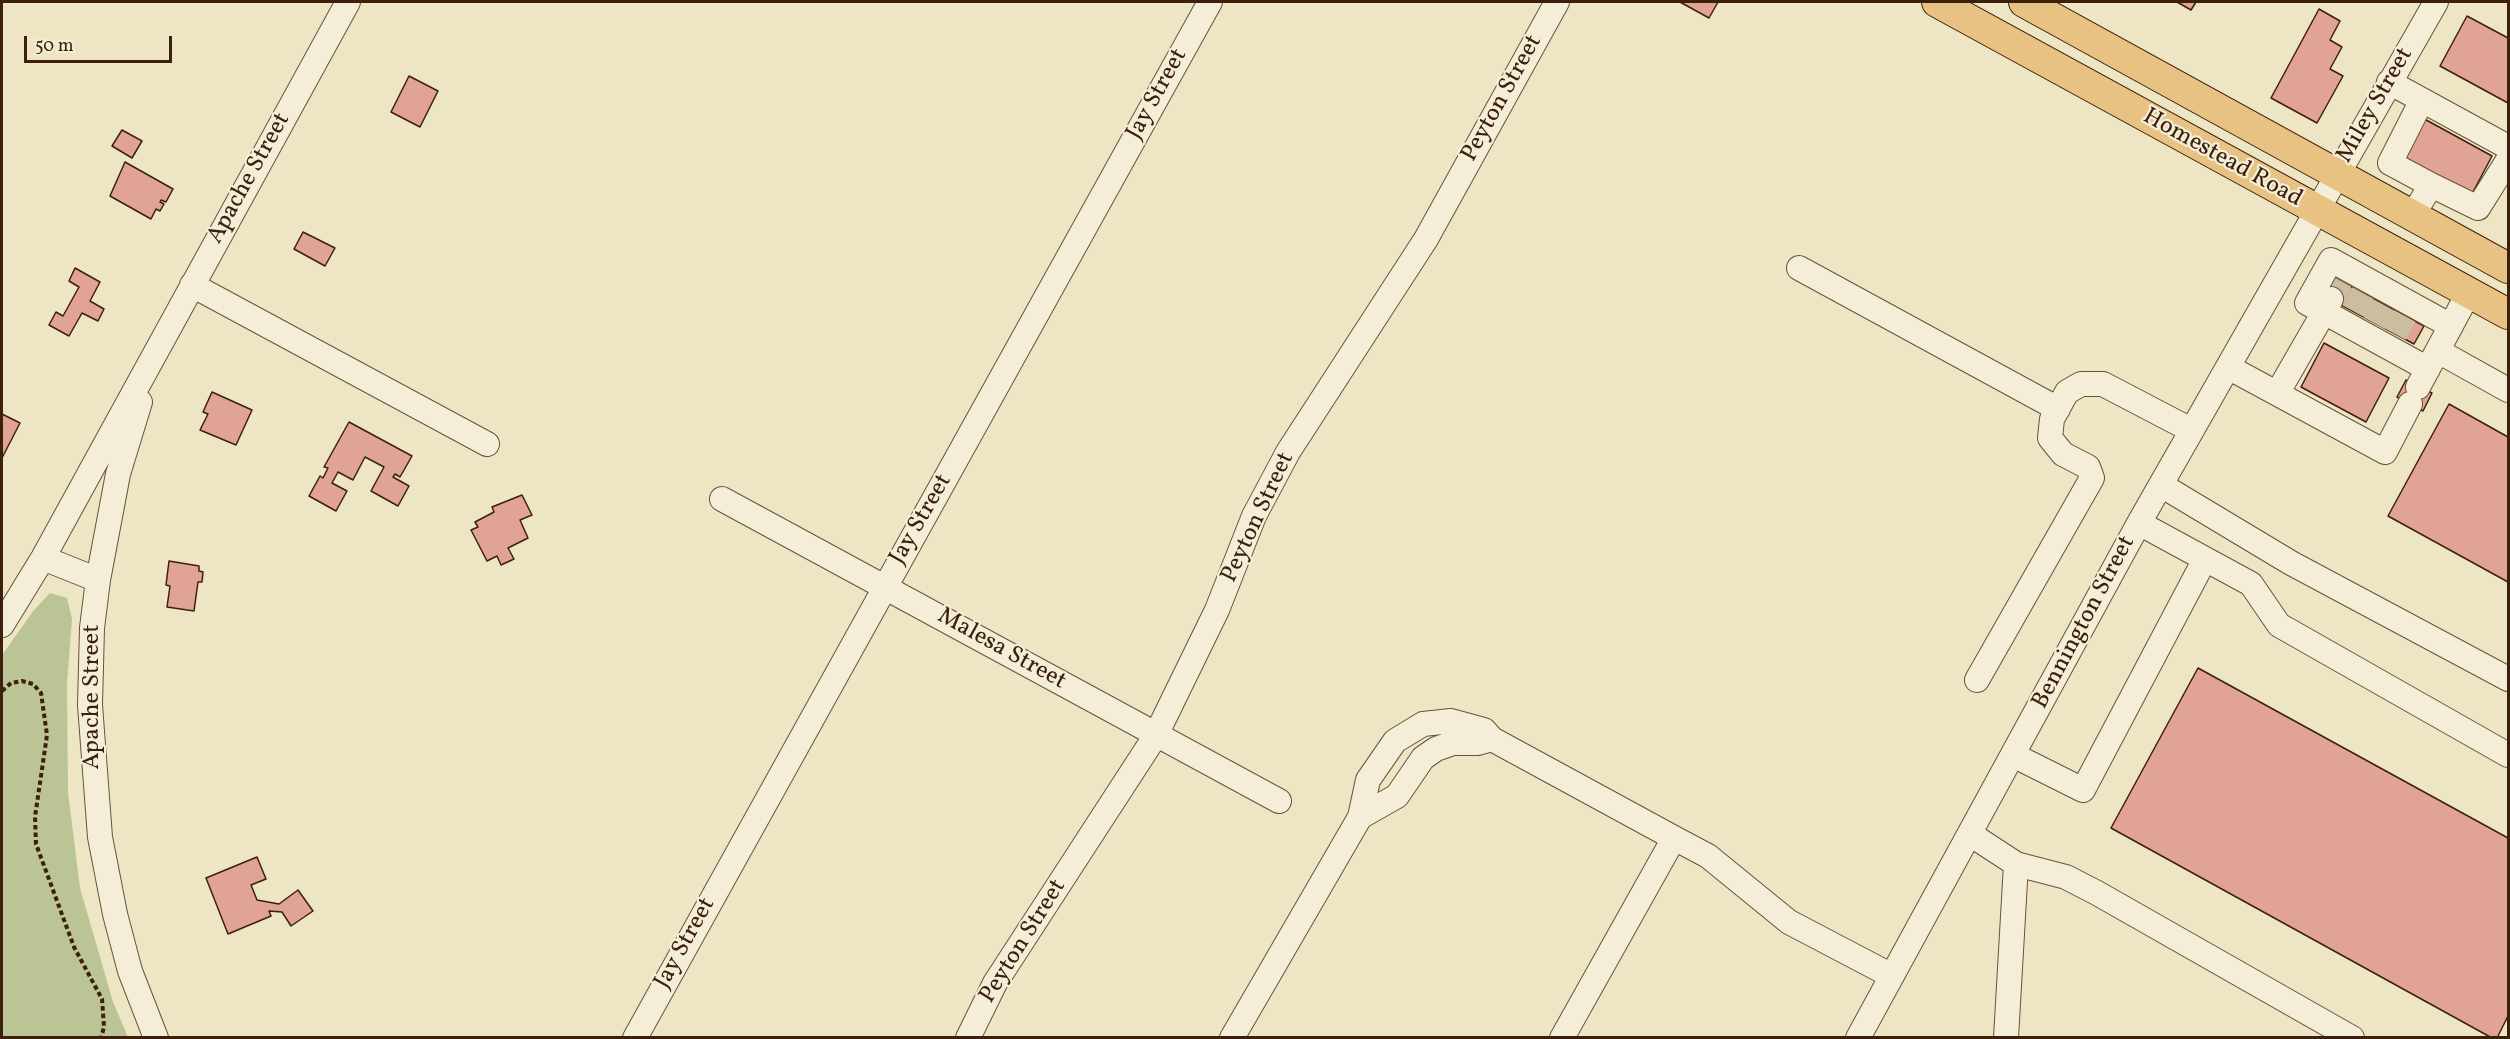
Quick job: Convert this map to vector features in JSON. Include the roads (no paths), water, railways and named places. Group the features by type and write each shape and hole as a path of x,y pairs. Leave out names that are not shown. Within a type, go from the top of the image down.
{"main road":[{"name":"Homestead Road","path":"1936,2 2508,314"},
{"name":"Homestead Road","path":"2024,2 2508,268"}],"street":[{"name":"Apache Street","path":"2,625 43,558 348,2"},
{"name":"Jay Street","path":"635,1038 1210,2"},
{"name":"Peyton Street","path":"968,1038 996,983 1156,735 1217,610 1254,516 1288,452 1426,239 1557,2"},
{"name":"Miley Street","path":"2316,211 2436,2"},
{"path":"2390,82 2508,147"},
{"path":"2422,100 2390,163 2478,208 2508,160"},
{"path":"2413,215 2431,185"},
{"name":"Bennington Street","path":"1858,1038 2139,523 2316,211"},
{"path":"2278,392 2348,294 2379,244"},
{"path":"1800,268 2058,408"},
{"path":"192,285 487,444"},
{"path":"2228,367 2278,392 2385,452 2469,292"},
{"path":"2348,294 2390,320 2451,326"},
{"path":"2348,294 2390,320 2424,378"},
{"name":"Apache Street","path":"153,356 118,474 98,580 92,628 90,705 100,837 115,914 130,971 156,1038"},
{"path":"2424,378 2508,390"},
{"path":"1977,680 2092,478 2088,467 2063,454 2050,438 2052,419 2067,392 2081,384 2103,384 2191,430"},
{"path":"2161,484 2291,563 2508,679"},
{"name":"Malesa Street","path":"722,499 1279,801"},
{"path":"2139,523 2251,584 2279,625 2508,755"},
{"path":"43,558 98,580"},
{"path":"2013,755 2083,790 2205,560"},
{"path":"1232,1038 1360,817 1368,780 1395,741 1423,724 1451,721 1484,730 1492,739 1708,856 1790,921 1892,976"},
{"path":"1360,817 1396,796 1423,758 1436,749 1453,743 1478,743 1492,739"},
{"path":"1970,834 2016,864 2066,877 2352,1038"},
{"path":"1562,1038 1674,838"},
{"path":"2006,1038 2016,864"}],"tunnel":[{"path":"2331,299 2341,281"},
{"path":"2353,311 2363,293"},
{"path":"2374,323 2384,305"},
{"path":"2395,334 2405,316"}]}
